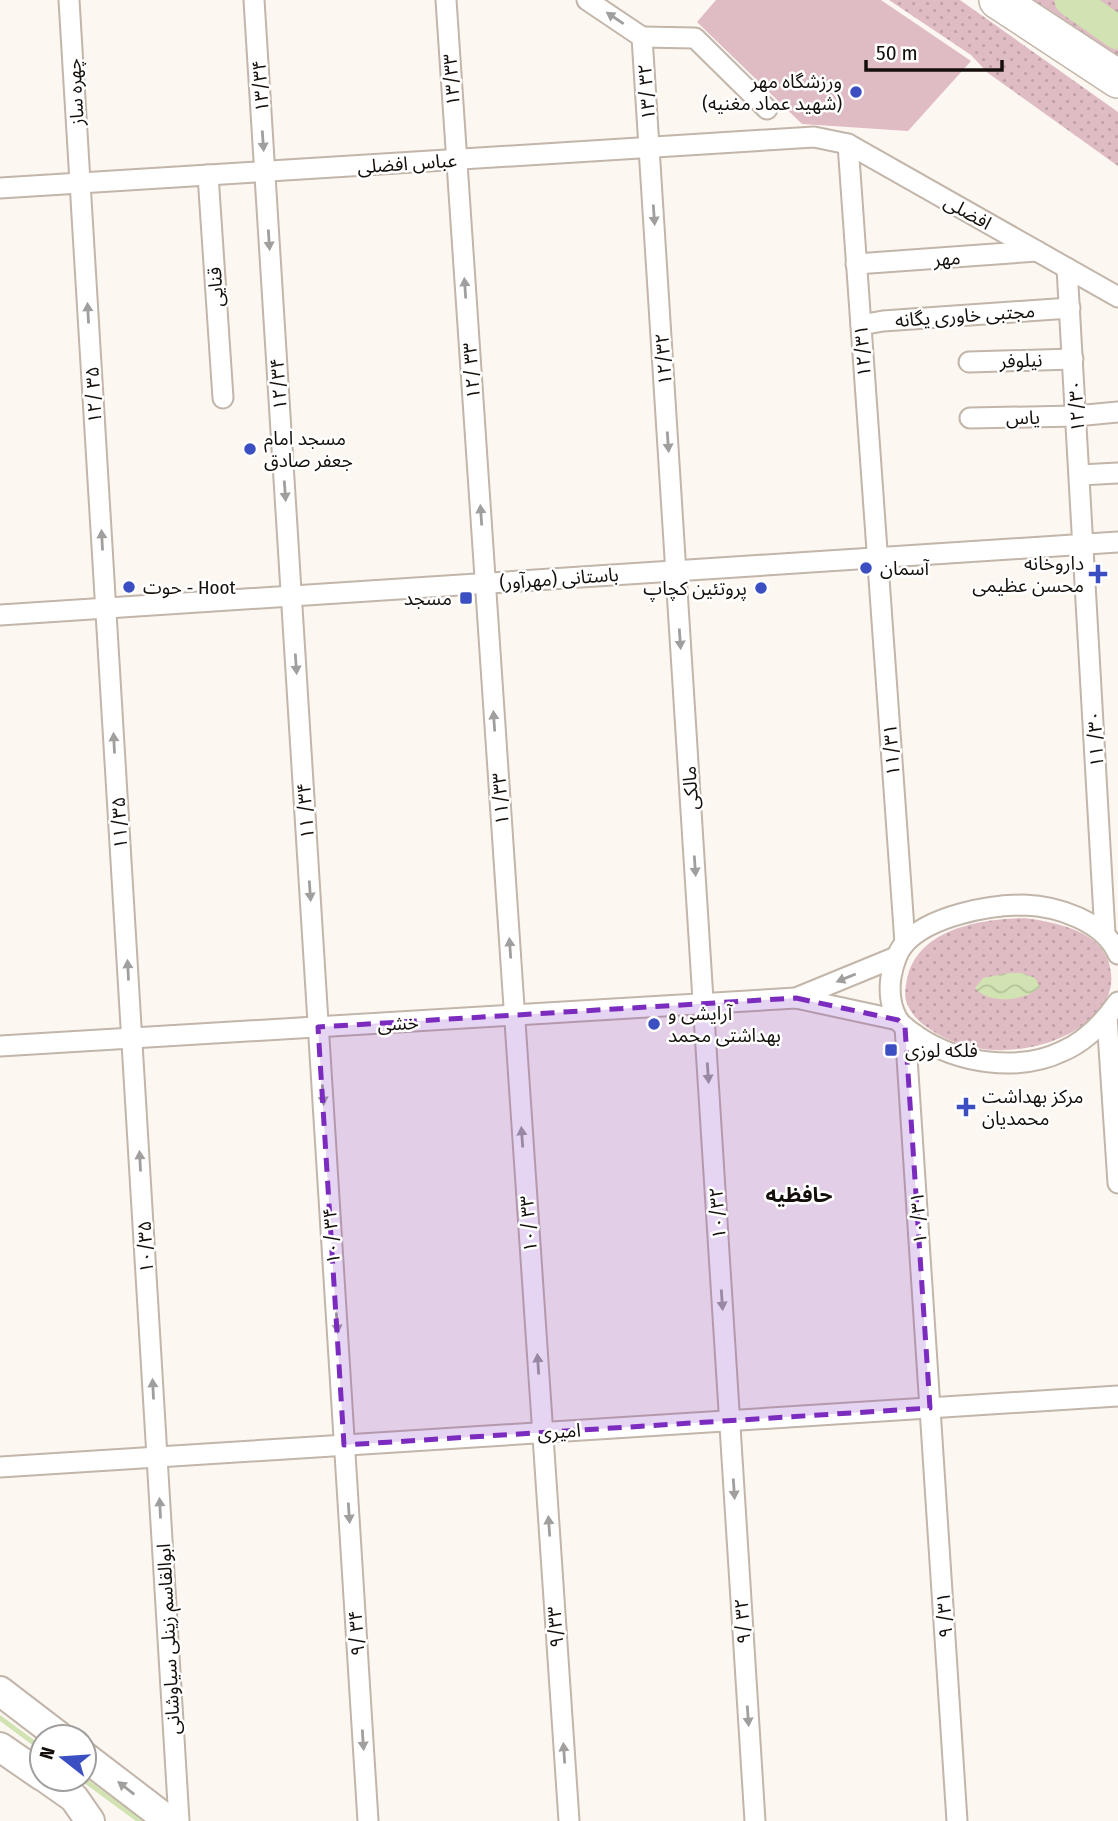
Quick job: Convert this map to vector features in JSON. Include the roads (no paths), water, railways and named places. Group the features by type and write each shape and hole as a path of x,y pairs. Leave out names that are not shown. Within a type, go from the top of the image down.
{"highway":[{"path":"998,0 1118,79"}],"main road":[{"path":"0,1691 42,1723"},
{"path":"0,1747 28,1766"},
{"path":"98,1767 169,1821"},
{"path":"67,1793 74,1798 90,1821"}],"street":[{"name":"چهره ساز","path":"69,0 80,183"},
{"name":"۱۳/۳۴","path":"254,0 265,172"},
{"name":"۱۳/۳۳","path":"446,0 457,159"},
{"path":"587,0 642,37 695,38 767,109"},
{"name":"۱۳/ ۳۲","path":"642,37 649,147"},
{"name":"عباس افضلی","path":"0,188 814,137"},
{"name":"افضلی","path":"814,137 848,144 1118,297"},
{"name":"۱۲/۳۱","path":"848,144 877,557"},
{"name":"۱۲/۳۲","path":"649,147 676,570"},
{"name":"۱۲/ ۳۳","path":"457,159 485,583"},
{"name":"۱۲/۳۴","path":"265,172 292,596"},
{"name":"قنایی","path":"208,175 223,398"},
{"name":"۱۲/ ۳۵","path":"80,183 106,608"},
{"name":"مهر","path":"856,264 1037,251"},
{"name":"۱۲/۳۰","path":"1067,268 1084,544"},
{"name":"مجتبی خاوری یگانه","path":"860,325 883,321 1070,308"},
{"name":"نیلوفر","path":"969,362 1073,359"},
{"name":"یاس","path":"970,418 1076,416 1118,412"},
{"path":"1080,475 1118,473"},
{"name":"باستانی (مهرآور)","path":"0,615 1118,542"},
{"name":"۱۱ /۳۰","path":"1084,544 1114,945"},
{"name":"۱۱/۳۱","path":"877,557 900,950 891,973 890,994 902,1024"},
{"name":"مالکی","path":"676,570 704,1005"},
{"name":"۱۱/۳۳","path":"485,583 514,1016"},
{"name":"۱۱ /۳۴","path":"292,596 318,1027"},
{"name":"۱۱/۳۵","path":"106,608 132,1038"},
{"name":"خشی","path":"796,998 900,950 921,931 952,916 1008,905 1031,905 1071,915 1089,923 1114,945"},
{"name":"خشی","path":"0,1046 796,998 902,1024 946,1052 967,1060 1000,1063 1026,1061 1062,1052 1090,1034 1112,1010"},
{"name":"۱۰/۳۲","path":"704,1005 730,1421"},
{"path":"1112,1010 1118,1183"},
{"name":"۱۰/ ۳۳","path":"514,1016 542,1432"},
{"name":"۱۰/۳۱","path":"902,1024 930,1408"},
{"name":"۱۰/ ۳۴","path":"318,1027 344,1445"},
{"name":"۱۰/۳۵","path":"132,1038 157,1457"},
{"name":"امیری","path":"0,1467 1118,1396"},
{"name":"۹ /۳۱","path":"930,1408 957,1821"},
{"name":"۹/ ۳۲","path":"730,1421 755,1821"},
{"name":"۹/۳۳","path":"542,1432 569,1821"},
{"name":"۹/ ۳۴","path":"344,1445 368,1821"},
{"name":"ابوالقاسم زینلی سیاوشانی","path":"157,1457 179,1821"}],"water":[{"path":"1022,973 1035,978 1040,987 1026,995 1007,999 989,997 975,988 983,978"}],"waterway":[{"path":"1071,0 1118,33"},
{"path":"0,1718 28,1739"},
{"path":"98,1790 140,1821"}],"place":[{"name":"ورزشگاه مهر (شهید عماد مغنیه)","path":"856,92"},
{"name":"مسجد امام جعفر صادق","path":"250,449"},
{"name":"آسمان","path":"866,568"},
{"name":"داروخانه محسن عظیمی","path":"1098,574"},
{"name":"حوت - Hoot","path":"129,587"},
{"name":"پروتئین کچاپ","path":"761,588"},
{"name":"مسجد","path":"466,598"},
{"name":"آرایشی و بهداشتی محمد","path":"654,1024"},
{"name":"فلکه لوزی","path":"891,1050"},
{"name":"مرکز بهداشت محمدیان","path":"966,1107"}],"district":[{"name":"حافظیه","path":"799,1195"}]}
